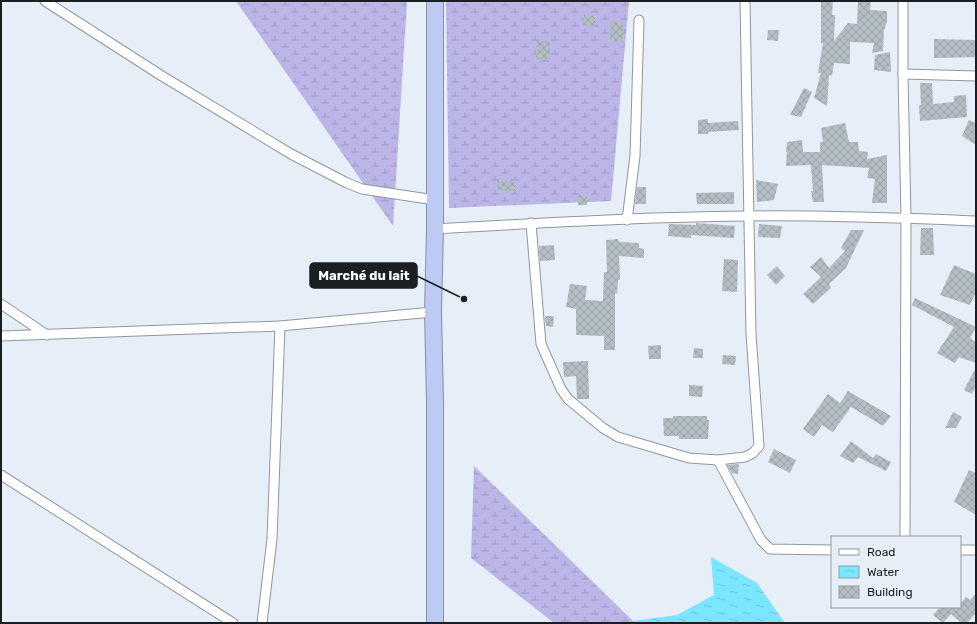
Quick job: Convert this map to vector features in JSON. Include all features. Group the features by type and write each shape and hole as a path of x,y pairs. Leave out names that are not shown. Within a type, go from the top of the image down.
{"highway":[{"path":"435,1 435,229 433,312 435,403 435,623"}],"street":[{"path":"45,1 162,76 291,154 346,183 362,189 435,200"},
{"path":"531,223 541,344 561,389 568,399 603,428 618,437 689,458 718,460 745,457 753,453 759,446 750,334 745,1"},
{"path":"903,1 906,218 905,536"},
{"path":"627,220 635,156 639,20"},
{"path":"903,74 976,76"},
{"path":"435,229 531,223 749,216 976,220"},
{"path":"1,304 47,335"},
{"path":"1,336 280,326 433,312"},
{"path":"262,623 272,539 280,326"},
{"path":"718,460 761,540 770,548 831,550"},
{"path":"1,475 233,623"},
{"path":"961,550 976,550"}],"green space":[{"path":"236,1 407,1 393,226"},
{"path":"446,1 629,1 611,201 449,208"},
{"path":"474,466 633,621 633,623 554,623 471,558"}],"water":[{"path":"711,557 757,583 785,623 633,623 633,621 677,615 714,595"}],"building":[{"path":"821,1 833,1 832,15 835,15 834,41 848,23 857,24 858,1 871,1 870,10 887,11 883,51 872,53 874,43 850,42 850,64 834,63 832,76 829,75 827,106 814,98 821,73 818,73 823,43 821,43"},
{"path":"584,15 595,16 595,26 583,26"},
{"path":"610,22 623,23 623,42 610,41"},
{"path":"768,30 779,30 778,41 767,40"},
{"path":"934,39 976,40 976,57 934,58"},
{"path":"537,41 550,41 550,59 536,59"},
{"path":"890,52 891,72 874,70 875,55"},
{"path":"920,83 932,83 933,104 954,102 954,96 966,95 967,117 920,121"},
{"path":"804,88 812,92 801,117 790,115"},
{"path":"708,119 708,123 738,121 739,130 698,134 698,120"},
{"path":"969,120 976,123 976,145 962,136"},
{"path":"845,123 849,142 858,142 859,151 868,152 867,159 887,155 887,203 872,203 875,179 867,178 869,168 822,165 824,202 813,202 811,191 813,191 811,165 786,166 787,142 802,140 803,152 820,152 820,142 823,142 821,128"},
{"path":"756,180 778,184 774,200 757,202"},
{"path":"497,181 515,182 515,191 497,190"},
{"path":"637,187 646,187 646,204 635,204"},
{"path":"734,192 734,204 697,204 696,193"},
{"path":"578,195 587,195 587,205 578,205"},
{"path":"696,223 735,226 734,238 691,235 691,238 668,236 669,224 696,225"},
{"path":"759,224 782,226 780,238 758,237"},
{"path":"921,228 933,228 934,255 920,255"},
{"path":"851,230 864,230 846,268 829,284 831,288 813,304 803,294 821,277 810,267 821,257 829,268 845,251 841,248"},
{"path":"618,239 619,242 639,243 639,248 644,249 644,258 619,256 620,280 618,280 617,294 615,293 615,350 604,350 604,336 576,335 576,309 566,307 570,284 587,286 585,300 603,301 604,272 607,272 606,240"},
{"path":"554,245 555,260 540,261 539,246"},
{"path":"724,259 738,260 737,292 722,291"},
{"path":"954,265 976,274 976,292 970,305 940,295"},
{"path":"777,266 785,276 776,285 767,275"},
{"path":"915,298 976,327 970,338 976,343 976,363 959,357 955,363 937,353 954,327 912,305"},
{"path":"545,316 554,316 553,327 546,326"},
{"path":"661,345 661,359 649,359 648,346"},
{"path":"694,348 703,349 703,358 693,358"},
{"path":"723,355 736,356 735,365 722,364"},
{"path":"588,361 589,399 577,399 576,376 564,377 563,362"},
{"path":"976,367 976,386 972,394 964,390"},
{"path":"689,385 703,386 702,397 689,396"},
{"path":"848,391 891,416 883,426 851,407 833,432 822,425 814,437 803,429 828,394 840,403"},
{"path":"953,412 962,417 956,428 945,428"},
{"path":"673,416 707,416 707,420 709,420 708,439 679,439 679,436 664,436 663,418 673,418"},
{"path":"851,441 873,458 876,454 891,462 886,471 858,457 853,463 840,456"},
{"path":"774,449 796,460 790,473 768,462"},
{"path":"739,464 738,474 732,473 727,465"},
{"path":"969,470 976,473 976,515 954,502"},
{"path":"976,593 976,613 967,623 961,623 951,614 943,623 933,615 939,608 961,608 961,603 966,597 970,600"}],"place":[{"name":"Marché du lait","path":"464,299"}]}
